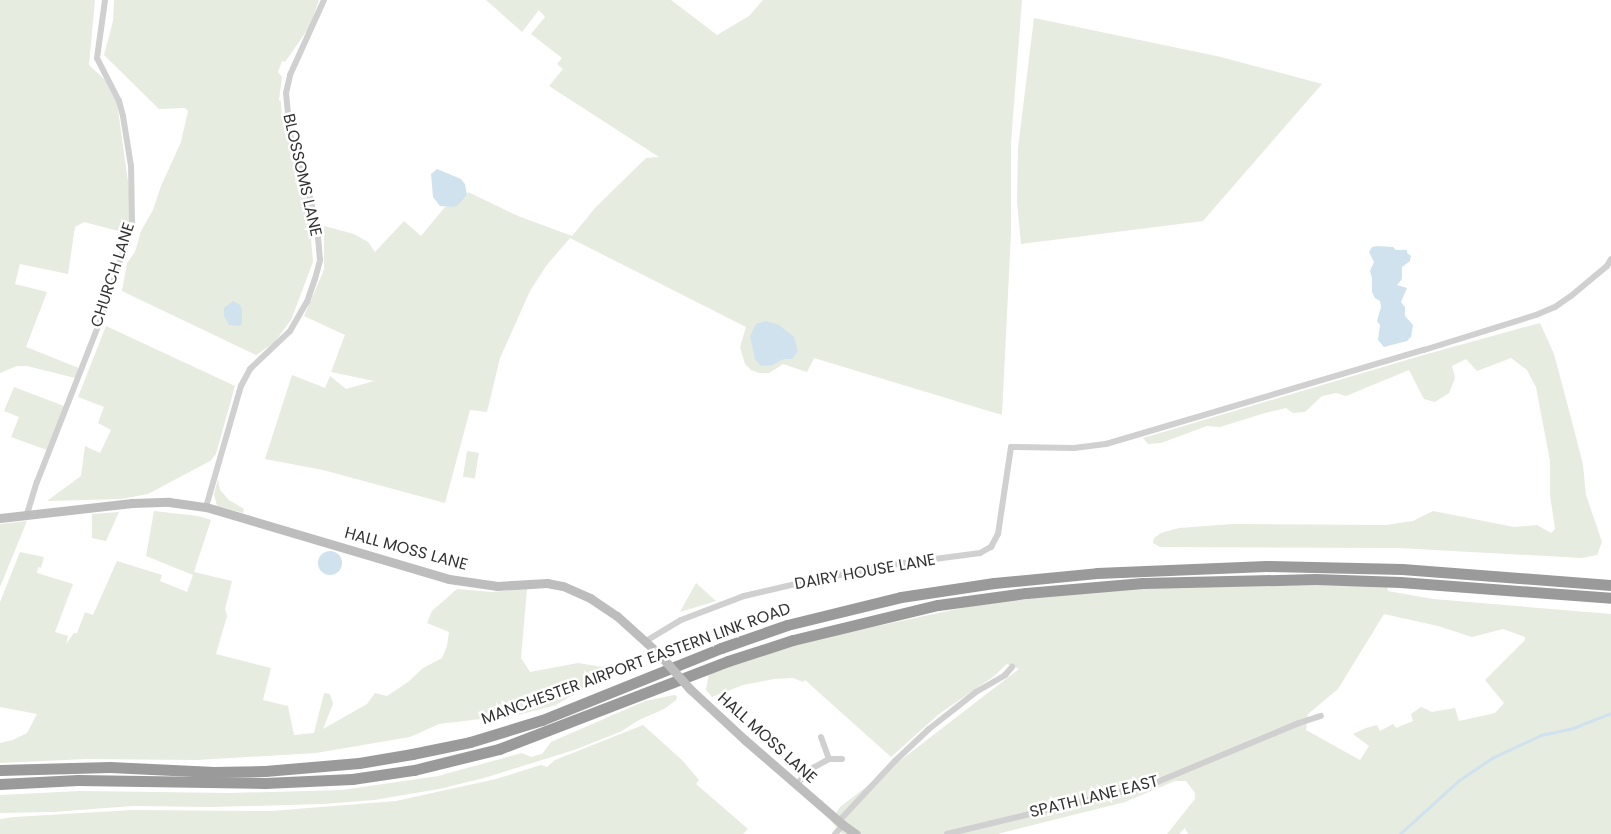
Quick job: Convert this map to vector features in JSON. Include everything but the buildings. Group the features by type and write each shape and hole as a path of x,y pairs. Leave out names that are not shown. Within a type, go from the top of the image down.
{"highway":[{"name":"MANCHESTER AIRPORT EASTERN LINK ROAD","path":"0,770 110,767 214,772 264,771 344,765 412,754 470,742 542,720 721,648 787,625 893,599 994,582 1143,570 1266,566 1420,570 1611,585"},
{"name":"MANCHESTER AIRPORT EASTERN LINK ROAD","path":"0,784 78,780 265,783 352,779 414,770 499,749 728,661 793,640 938,605 1018,594 1143,583 1315,580 1400,582 1610,598"}],"street":[{"name":"CHURCH LANE","path":"27,514 37,482 107,303 132,221 131,166 120,101 100,67 97,58 105,0"},
{"name":"BLOSSOMS LANE","path":"206,507 241,386 250,369 290,331 307,302 320,260 318,236 310,198 290,135 286,93 290,75 312,31 324,0"},
{"name":"DAIRY HOUSE LANE","path":"646,641 681,620 744,596 812,580 895,564 980,553 991,547 998,534 1011,447 1074,448 1106,444 1536,315 1555,307 1572,296 1607,266 1611,259"},
{"name":"HALL MOSS LANE","path":"0,518 132,503 169,502 206,507 449,579 497,586 547,583 563,586 600,604 646,641 690,689 841,823 856,834"},
{"path":"834,834 841,823 895,761 929,729 969,697 1005,674 1012,667"},
{"name":"SPATH LANE EAST","path":"947,834 1150,785 1321,716"},
{"path":"820,737 829,760"},
{"path":"797,784 812,769 829,760 842,759"}],"shaded area":[{"path":"0,0 95,0 89,65 105,80 117,102 130,196 129,222 126,233 84,222 75,227 68,274 20,264 15,284 47,292 26,347 79,368 75,378 27,366 17,366 0,373"},
{"path":"114,0 319,0 310,26 285,62 282,61 278,72 282,77 279,100 281,102 282,119 308,203 313,262 291,320 274,343 256,355 122,291 127,263 135,252 141,231 153,210 161,186 181,142 188,111 185,108 159,109 104,55 113,21"},
{"path":"486,0 671,0 717,35 749,16 763,0 1022,0 1011,143 1011,234 1002,415 814,358 807,372 783,364 769,373 751,370 745,364 740,347 746,327 570,238 546,266 530,291 500,358 487,412 470,410 445,503 323,470 265,459 292,375 325,388 330,376 346,389 374,381 331,372 345,335 304,316 324,270 324,226 354,234 368,242 375,252 404,221 421,236 445,207 451,207 467,195 468,192 518,216 572,236 596,207 646,158 659,157 549,86 563,69 557,64 562,58 531,34 545,17 539,10 522,32"},
{"path":"1034,18 1221,57 1322,84 1203,221 1021,244 1017,202 1018,148"},
{"path":"1540,323 1554,354 1583,465 1586,495 1602,542 1597,555 1582,558 1398,548 1160,547 1153,543 1154,538 1161,533 1179,528 1232,524 1386,525 1413,521 1433,511 1514,527 1537,525 1551,533 1555,529 1550,495 1550,461 1536,387 1527,370 1511,358 1477,371 1466,359 1452,366 1455,378 1449,393 1435,402 1424,399 1409,370 1346,396 1336,393 1322,396 1305,412 1293,413 1286,408 1220,427 1207,426 1161,443 1148,444 1143,438 1420,356"},
{"path":"106,326 235,386 216,454 210,461 148,494 121,499 47,501 81,476 85,446 100,453 111,430 98,423 104,407 78,397"},
{"path":"14,387 64,406 47,450 11,437 19,417 4,411"},
{"path":"467,451 479,453 475,479 463,477"},
{"path":"218,479 220,490 229,500 244,509 243,513 217,506 214,494"},
{"path":"154,511 198,516 211,520 194,572 232,581 225,609 227,616 216,654 271,668 263,700 288,706 294,735 314,733 324,693 330,694 333,704 323,729 367,704 375,693 387,696 408,682 423,668 442,658 447,646 449,632 427,623 432,611 457,589 492,592 527,589 521,658 530,672 578,663 603,667 604,676 556,705 522,714 439,724 410,737 316,753 197,760 86,759 0,763 0,743 13,740 27,733 37,714 0,707 0,602 20,552 44,557 41,568 38,567 37,573 73,584 55,632 68,636 66,644 74,633 77,633 85,612 93,615 117,561 162,575 160,581 187,592 193,575 146,556"},
{"path":"119,512 106,541 92,538 92,514"},
{"path":"27,521 0,587 0,524"},
{"path":"696,583 716,601 680,612"},
{"path":"1241,584 1387,586 1388,591 1433,599 1611,614 1611,834 1188,834 1185,828 1179,834 1167,834 1195,799 1195,793 1186,781 1175,781 1125,802 997,834 842,834 831,821 840,807 1019,669 1007,664 993,677 939,714 891,757 805,680 803,682 793,678 774,679 743,685 712,697 706,690 709,673 822,638 1008,598 1147,587","holes":["1384,614 1438,626 1472,637 1503,629 1525,637 1525,640 1485,680 1504,703 1495,713 1459,721 1455,708 1432,712 1421,707 1411,714 1413,721 1396,728 1393,724 1380,731 1377,725 1353,734 1369,746 1360,760 1306,730 1308,714 1338,689"]},
{"path":"677,696 676,700 664,709 639,720 620,732 574,750 484,778 439,789 374,800 324,804 212,807 133,806 53,812 0,813 0,795 80,791 231,793 342,790 438,776 522,753 531,757 542,754 551,742 645,701"},
{"path":"643,725 683,761 699,780 696,784 748,829 743,834 0,834 0,819 14,817 132,810 271,811 396,801 496,779 541,765 547,767 555,760"}],"water":[{"path":"437,169 461,179 465,184 467,195 457,206 440,206 433,197 431,174"},
{"path":"1372,247 1407,250 1407,253 1411,256 1410,261 1402,267 1402,279 1397,285 1407,288 1401,302 1405,307 1405,316 1413,325 1411,337 1407,341 1384,347 1378,340 1380,325 1377,321 1381,307 1380,301 1375,298 1372,292 1370,271 1374,262 1369,252"},
{"path":"233,301 240,305 242,310 242,324 239,326 229,325 224,316 224,308"},
{"path":"766,321 779,325 794,337 798,351 792,359 784,359 772,365 761,366 755,359 750,336 756,324"},
{"path":"330,551 339,554 342,563 339,572 330,575 321,572 318,563 321,554"}],"waterway":[{"path":"1400,834 1458,781 1492,758 1541,735 1573,728 1611,713"}]}
